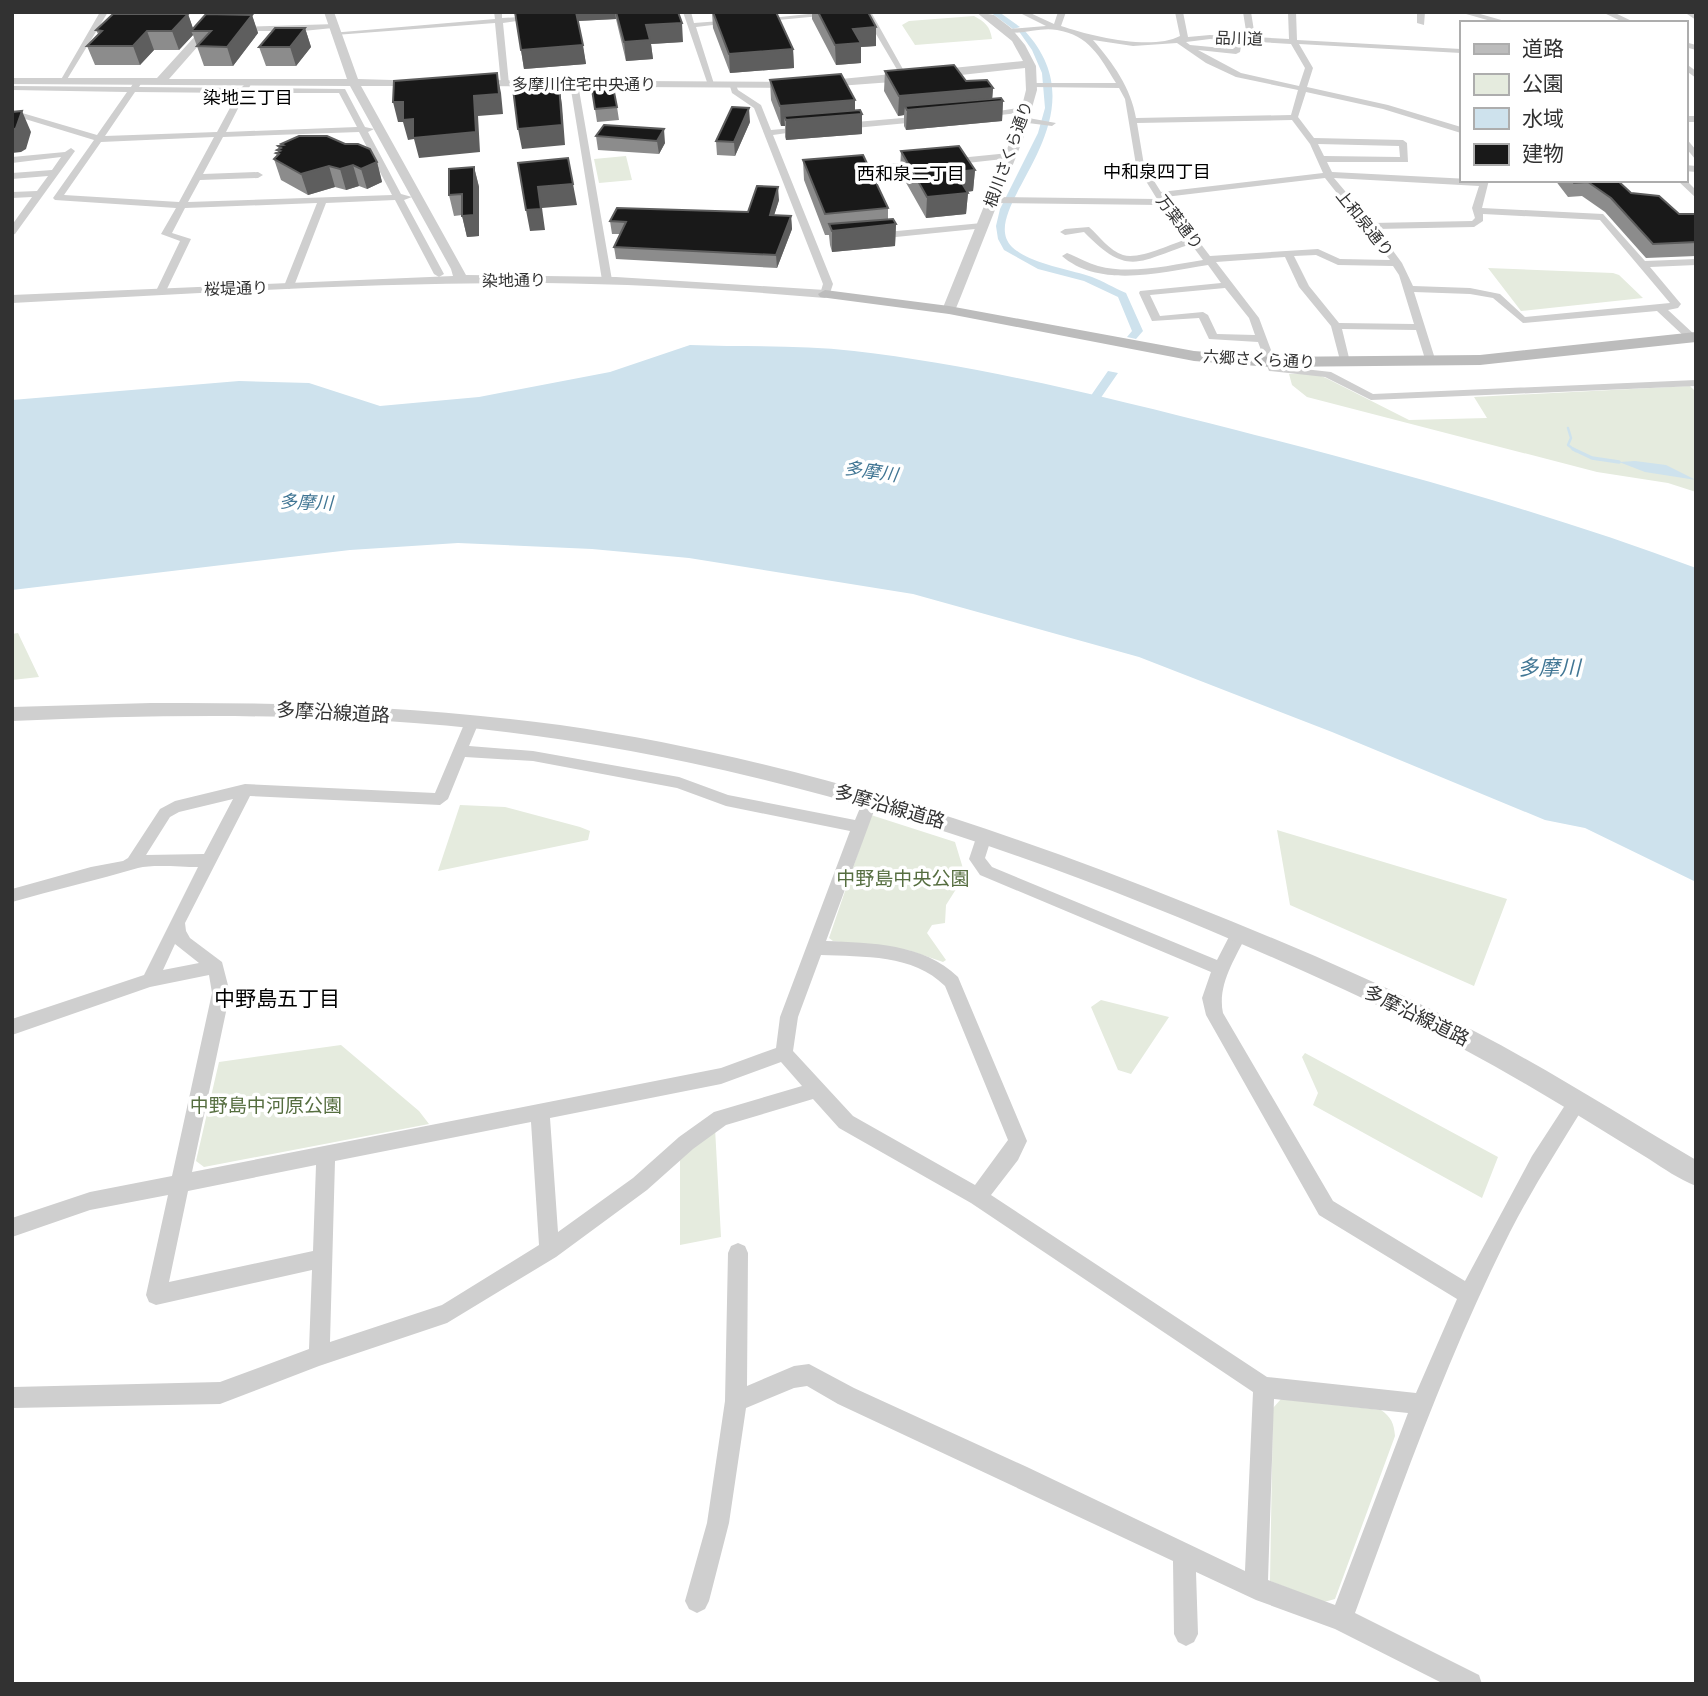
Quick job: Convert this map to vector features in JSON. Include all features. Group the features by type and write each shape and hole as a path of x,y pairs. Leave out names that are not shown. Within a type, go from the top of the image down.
{"main road":[{"name":"六郷さくら通り","path":"825,294 949,310 1194,356 1270,362 1431,362 1503,358 1694,337"}],"street":[{"path":"62,81 104,12"},
{"path":"160,82 223,12"},
{"name":"染地通り","path":"328,12 354,83 458,269 460,280 607,280 718,285 825,294"},
{"path":"687,12 712,85"},
{"path":"752,20 774,15 859,12"},
{"path":"867,12 906,78"},
{"name":"根川さくら通り","path":"949,310 982,226 997,200 1009,156 1037,86 1029,64 1009,31 981,12"},
{"name":"品川道","path":"1022,12 1087,38 1149,44 1183,44 1210,37 1460,51"},
{"path":"1009,31 1059,26 1062,12"},
{"path":"1180,12 1183,44"},
{"path":"1247,12 1251,38"},
{"path":"1133,121 1294,117 1309,68 1293,40 1292,12"},
{"path":"1420,23 1421,12"},
{"path":"1463,12 1500,21"},
{"path":"1606,12 1627,21"},
{"path":"1688,12 1696,18"},
{"path":"195,29 334,30 499,17 538,18"},
{"path":"499,17 505,84"},
{"path":"691,25 740,21"},
{"path":"94,28 107,28"},
{"name":"万葉通り","path":"1087,38 1104,57 1129,99 1140,165 1160,198 1254,318 1270,362"},
{"path":"1183,44 1236,52 1239,38"},
{"path":"1183,44 1209,61 1239,75 1385,107 1458,129"},
{"name":"多摩川住宅中央通り","path":"456,83 839,84 1029,64"},
{"path":"12,81 136,85 160,82 340,90 439,274"},
{"path":"12,88 432,83"},
{"path":"574,84 607,280"},
{"path":"136,85 58,198 181,205 417,196"},
{"path":"732,85 734,91 758,107 828,284 825,294"},
{"path":"160,292 186,239 166,234 246,86"},
{"path":"1037,86 1122,86"},
{"path":"12,112 99,139 379,128"},
{"path":"973,115 1024,115 1042,122 1052,122"},
{"name":"上和泉通り","path":"1294,117 1312,141 1329,175 1397,263 1409,289 1431,362"},
{"path":"836,127 933,118"},
{"path":"768,133 809,129"},
{"path":"12,232 83,134"},
{"path":"1312,141 1403,144 1405,160 1322,159"},
{"path":"12,160 68,155"},
{"path":"943,162 1009,156"},
{"path":"838,172 930,163"},
{"path":"12,176 54,173"},
{"path":"197,177 258,175"},
{"path":"997,200 1160,198 1329,175 1460,181"},
{"path":"785,177 799,176"},
{"path":"1370,226 1466,226 1480,219 1478,211 1485,182"},
{"path":"1683,182 1696,195"},
{"path":"12,195 40,194"},
{"path":"289,286 322,201"},
{"path":"1409,289 1470,291 1496,296 1523,320 1676,304 1603,217 1478,211"},
{"path":"12,214 26,213"},
{"path":"860,237 982,226"},
{"path":"1065,232 1086,229 1106,250 1120,258 1136,259 1193,240"},
{"path":"811,242 823,241"},
{"path":"1106,250 1071,258 1117,273 1210,260 1318,252 1338,262 1397,263"},
{"path":"1288,254 1304,287 1336,326 1345,362"},
{"path":"1642,264 1696,262"},
{"name":"桜堤通り","path":"12,299 460,280"},
{"path":"1229,285 1194,302 1213,337 1263,339"},
{"path":"1660,307 1694,337"},
{"path":"1336,326 1420,327"},
{"path":"1270,362 1273,369 1327,374 1371,397 1696,383"},
{"name":"多摩沿線道路","path":"12,714 203,707 348,711 565,733 701,757 775,774 870,800 1085,871 1327,971 1466,1038 1696,1174"},
{"path":"12,896 81,875 127,867 134,862 165,813 175,807 245,790 440,799 472,722"},
{"path":"460,751 533,756 679,783 726,800 858,827"},
{"path":"150,980 245,790"},
{"path":"870,800 789,1017 784,1054 815,1090 846,1122 978,1197 1264,1387 1421,1404"},
{"path":"984,836 977,859 986,871 1221,969"},
{"path":"134,862 209,860"},
{"path":"177,922 176,933 181,941 216,967 221,993 156,1295 323,1258"},
{"path":"1239,934 1221,969 1211,998 1215,1015 1326,1208 1469,1295"},
{"path":"816,948 907,957 944,970 952,982 1018,1141 978,1197"},
{"path":"12,1027 150,980 216,967"},
{"path":"12,1228 90,1200 721,1076 784,1054"},
{"path":"12,1387 13,1400 220,1393 447,1313 549,1250 640,1184 686,1143 721,1118 815,1090"},
{"path":"1341,1619 1421,1404 1469,1295 1528,1180 1577,1102"},
{"path":"540,1112 549,1250"},
{"path":"319,1356 326,1155"},
{"path":"697,1601 718,1522 736,1401 738,1253"},
{"path":"736,1401 794,1377 808,1375 846,1396 1256,1588 1341,1619 1470,1684"},
{"path":"1256,1588 1264,1387"},
{"path":"1184,1553 1186,1634"}],"green space":[{"path":"974,16 986,25 992,39 915,45 902,25 909,21"},
{"path":"626,156 632,180 599,183 594,159"},
{"path":"1488,268 1613,273 1619,275 1643,298 1521,311"},
{"path":"1289,374 1316,374 1409,420 1487,418 1474,397 1690,386 1696,392 1696,492 1668,483 1597,472 1307,397 1292,385"},
{"path":"18,633 39,677 12,680 12,634"},
{"path":"460,805 505,807 580,827 590,831 588,840 438,871"},
{"name":"中野島中央公園","path":"871,815 955,842 965,875 946,905 945,923 932,925 927,933 946,960 943,962 908,950 833,941 829,938"},
{"path":"1277,830 1507,899 1474,986 1290,905"},
{"path":"1101,1000 1169,1017 1131,1074 1118,1070 1091,1007"},
{"name":"中野島中河原公園","path":"341,1045 419,1111 429,1124 204,1167 196,1161 219,1062"},
{"path":"1305,1053 1498,1157 1482,1198 1313,1105 1318,1093 1302,1057"},
{"path":"715,1128 721,1237 680,1245 680,1159"},
{"path":"1281,1399 1381,1410 1390,1418 1394,1427 1395,1436 1335,1599 1324,1602 1270,1581 1273,1408"}],"water":[{"name":"多摩川","path":"690,345 854,351 950,365 1046,384 1410,476 1583,528 1696,568 1696,882 1585,828 1545,820 1332,732 1139,657 913,594 689,558 592,549 458,543 350,550 12,590 12,400 239,381 309,383 380,406 479,397 610,372"},
{"path":"1619,462 1666,465 1696,480 1645,472"}],"building":[{"path":"515,12 576,12 583,45 521,50"},
{"path":"616,12 678,12 682,23 646,25 650,40 624,42"},
{"path":"713,12 776,12 793,49 729,54"},
{"path":"818,12 868,12 876,27 853,29 861,43 835,45"},
{"path":"113,14 188,14 172,31 147,31 133,46 87,46 102,31 96,30"},
{"path":"206,14 252,15 227,47 197,46 211,31 191,31"},
{"path":"275,28 305,28 290,47 259,47"},
{"path":"954,65 966,81 987,80 993,88 899,96 885,71"},
{"path":"497,73 499,94 474,96 476,132 413,138 413,119 403,120 403,102 393,102 394,81"},
{"path":"841,74 855,100 780,106 770,80"},
{"path":"612,82 617,107 595,109 591,83"},
{"path":"559,85 562,125 518,129 513,89"},
{"path":"1001,98 1003,101 907,110 905,106"},
{"path":"732,107 749,108 734,142 716,141"},
{"path":"860,110 862,114 786,120 784,116"},
{"path":"22,111 16,128 12,131 12,112"},
{"path":"604,125 664,129 657,141 596,136"},
{"path":"299,136 327,136 345,144 358,144 370,149 377,162 361,169 353,165 340,169 329,166 301,174 274,159 280,151 277,150 281,148 278,146"},
{"path":"959,146 975,170 955,172 968,193 927,197 901,151"},
{"path":"863,155 888,208 825,214 803,160"},
{"path":"568,158 573,184 538,187 541,209 526,210 518,163"},
{"path":"474,167 474,215 462,216 462,194 449,195 449,169"},
{"path":"1588,182 1619,182 1631,193 1659,196 1679,214 1696,214 1696,242 1653,244 1611,198"},
{"path":"757,186 778,187 770,215 791,216 776,255 614,247 626,222 610,221 617,208 748,212"},
{"path":"893,219 896,224 832,231 829,224"}],"waterway":[{"path":"994,12 1016,27"},
{"path":"1021,32 1036,50 1041,61 1050,97 1047,120 1037,146 1005,209 1001,226 1003,239 1007,248 1042,267 1088,279 1122,295 1138,331 1132,337"},
{"path":"1096,397 1112,373"},
{"path":"1568,428 1571,438 1568,445 1574,449"},
{"path":"1574,449 1592,458 1619,462"}],"district":[{"name":"染地三丁目","path":"248,97"},
{"name":"中和泉四丁目","path":"1157,171"},
{"name":"西和泉二丁目","path":"911,173"},
{"name":"中野島五丁目","path":"277,998"}]}
